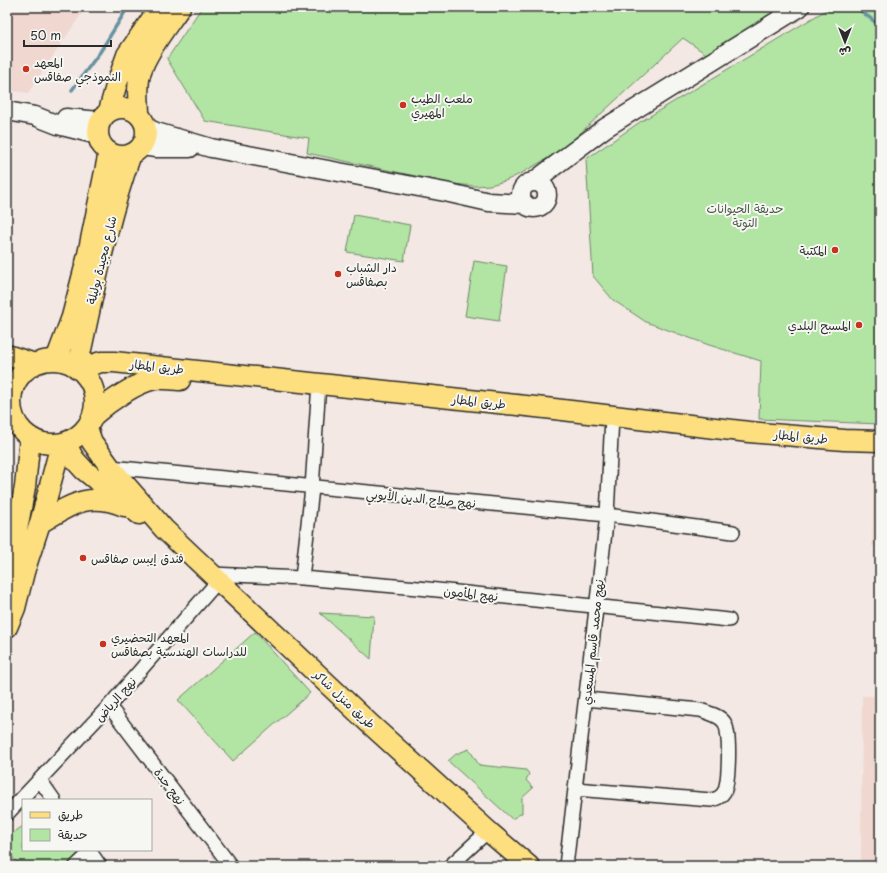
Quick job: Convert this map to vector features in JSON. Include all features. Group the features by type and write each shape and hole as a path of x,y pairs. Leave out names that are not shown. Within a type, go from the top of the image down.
{"main road":[{"path":"136,150 124,156 116,155 104,148 100,142 102,122 127,56 160,7"},
{"name":"شارع مجيدة بوليلة","path":"78,368 90,302 108,226 136,150 146,133 142,121 138,88 141,71 152,48 180,7"},
{"path":"102,122 121,108 128,108 142,121"},
{"name":"شارع مجيدة بوليلة","path":"56,360 72,317 87,259 109,152"},
{"path":"7,355 36,364"},
{"path":"49,360 67,362 78,368 88,378 94,390 96,402 90,422 77,438 63,444 50,445 30,438 17,424 9,404 17,381 25,371 36,364 49,360"},
{"name":"طريق المطار","path":"78,368 101,362 114,362 551,419 612,422 844,440 880,441"},
{"name":"طريق المطار","path":"90,422 106,404 121,395 150,381 162,379 318,389"},
{"name":"طريق منزل شاكر","path":"90,422 92,442 110,468 164,529 370,724 488,831 529,866"},
{"name":"طريق المطار","path":"612,422 749,442 880,453"},
{"path":"7,573 11,562 26,487 30,438"},
{"path":"7,627 15,608 24,572 63,444"},
{"name":"طريق منزل شاكر","path":"63,444 84,470 133,510 164,529"},
{"path":"40,523 68,506 93,499 113,502 133,510"}],"street":[{"path":"527,192 576,149 605,128 800,7"},
{"path":"7,111 36,116 54,116 102,122"},
{"path":"142,121 156,132 211,148 489,202 527,192 541,185 546,191 546,195"},
{"path":"136,150 156,148 211,148"},
{"path":"527,192 532,208 544,203 546,195 576,149"},
{"path":"302,578 312,488 318,389"},
{"name":"نهج محمد قاسم المسعدي","path":"566,866 607,515 612,422"},
{"name":"نهج صلاح الدين الأيوبي","path":"110,468 607,515 733,532"},
{"path":"7,546 19,518"},
{"name":"نهج المأمون","path":"216,577 302,578 418,588 729,620"},
{"name":"نهج الرياض","path":"7,814 109,706 216,577"},
{"path":"575,789 711,800 720,797 725,791 727,781 729,732 723,721 712,714 700,710 586,698"},
{"name":"نهج جدة","path":"109,706 231,866"},
{"path":"40,780 53,799"},
{"path":"450,866 488,831"},
{"path":"504,844 520,866"},
{"path":"76,866 90,851 100,866"}],"shaded area":[{"name":"المعهد النموذجي صفاقس","path":"7,7 86,7 28,93 7,90"},
{"path":"874,471 880,471 880,546 872,546"},
{"path":"862,696 880,696 880,866 861,866"}],"green space":[{"name":"ملعب الطيب المهيري","path":"202,7 782,7 706,54 683,38 562,150 505,181 490,185 475,186 453,184 307,153 309,138 205,121 167,59"},
{"name":"حديقة الحيوانات التوتة","path":"831,7 880,7 880,424 759,419 761,361 709,345 646,322 613,300 593,276 586,159 640,122"},
{"path":"354,215 410,225 404,261 347,252"},
{"path":"474,261 507,266 499,321 465,316"},
{"path":"320,613 374,616 371,659"},
{"path":"255,632 310,693 233,761 178,700"},
{"path":"469,749 479,765 526,770 529,774 526,780 533,788 522,798 522,813 512,819 448,761 456,754"},
{"path":"22,827 22,851 80,851 66,866 21,866 7,852 7,837"}],"waterway":[{"path":"72,90 100,52 128,7"},
{"path":"856,7 880,26"}],"place":[{"name":"المعهد النموذجي صفاقس","path":"26,69"},
{"name":"ملعب الطيب المهيري","path":"403,105"},
{"name":"المكتبة","path":"835,250"},
{"name":"دار الشباب بصفاقس","path":"338,274"},
{"name":"المسبح البلدي","path":"859,325"},
{"name":"فندق إيبس صفاقس","path":"83,558"},
{"name":"المعهد التحضيري للدراسات الهندسية بصفاقس","path":"103,644"}]}
